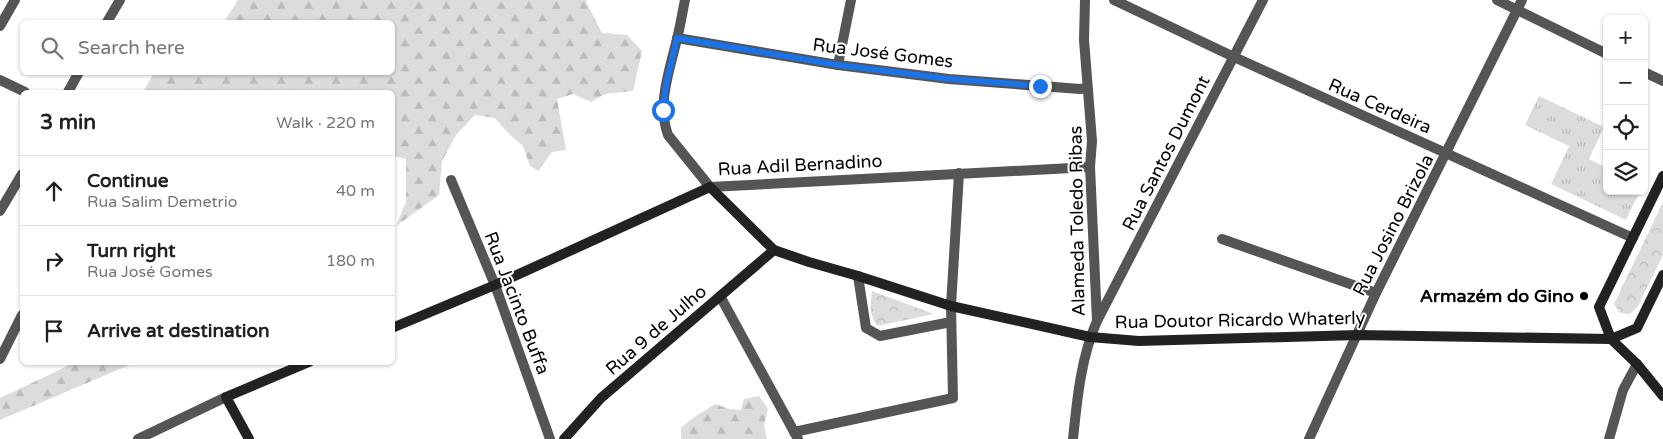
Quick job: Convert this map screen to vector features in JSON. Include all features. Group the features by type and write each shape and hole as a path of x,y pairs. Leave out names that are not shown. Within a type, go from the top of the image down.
{"main road":[{"path":"1663,176 1599,307 1611,339 1637,364 1663,396"},
{"path":"710,186 774,250"},
{"name":"Rua Adil Bernadino","path":"395,327 495,285 710,186"},
{"name":"Rua Doutor Ricardo Whaterly","path":"774,250 951,306 1090,336 1139,341 1358,335 1611,339"},
{"name":"Rua 9 de Julho","path":"564,439 600,398 774,250"},
{"path":"1611,339 1637,328 1663,275"},
{"path":"250,439 226,397 302,365"}],"street":[{"path":"0,26 15,0"},
{"path":"108,20 120,0"},
{"path":"685,0 666,85 663,110 664,125 668,135 710,186"},
{"path":"838,65 850,0"},
{"name":"Alameda Toledo Ribas","path":"1073,439 1079,387 1090,336 1097,321 1090,167 1092,141 1084,40 1085,0"},
{"name":"Rua Cerdeira","path":"1114,0 1234,57 1633,238"},
{"name":"Rua Santos Dumont","path":"1097,321 1263,0"},
{"path":"1497,0 1603,52"},
{"name":"Rua Josino Brizola","path":"1309,439 1376,293 1522,0"},
{"name":"Rua José Gomes","path":"677,38 838,65 957,79 1087,88"},
{"path":"1648,74 1663,82"},
{"path":"69,90 77,75"},
{"path":"0,80 21,90"},
{"name":"Rua Adil Bernadino","path":"710,186 1090,167"},
{"path":"720,296 796,436 953,398 951,306 960,173"},
{"name":"Rua Jacinto Buffa","path":"451,180 495,285 550,439"},
{"path":"0,211 19,189"},
{"path":"1222,239 1376,293"},
{"path":"858,276 866,328 880,336 951,322"},
{"path":"0,360 20,319"},
{"path":"1609,439 1623,390 1637,364"},
{"path":"138,439 226,397"}],"green space":[{"path":"238,0 587,0 586,2 602,33 627,35 642,51 633,91 605,94 591,102 573,94 557,99 566,150 552,152 538,171 530,166 523,146 495,118 475,115 456,135 442,161 439,195 396,226 406,202 406,159 395,156 395,90 144,90 153,75 395,75 395,20 225,20"},
{"path":"1539,96 1603,127 1589,159 1603,166 1603,195 1638,195 1626,220 1551,184 1569,146 1525,125"},
{"path":"1663,202 1663,255 1638,306 1630,314 1620,313 1614,304"},
{"path":"872,291 934,314 877,326 871,309"},
{"path":"70,365 129,365 0,420 0,398"},
{"path":"759,396 768,409 764,425 767,439 681,439 681,428 715,404 729,409 741,410 744,399"}],"place":[{"name":"Armazém do Gino","path":"1584,296"}],"route":[{"path":"663,110 666,85 677,38 838,65 949,79 1040,86"}]}
